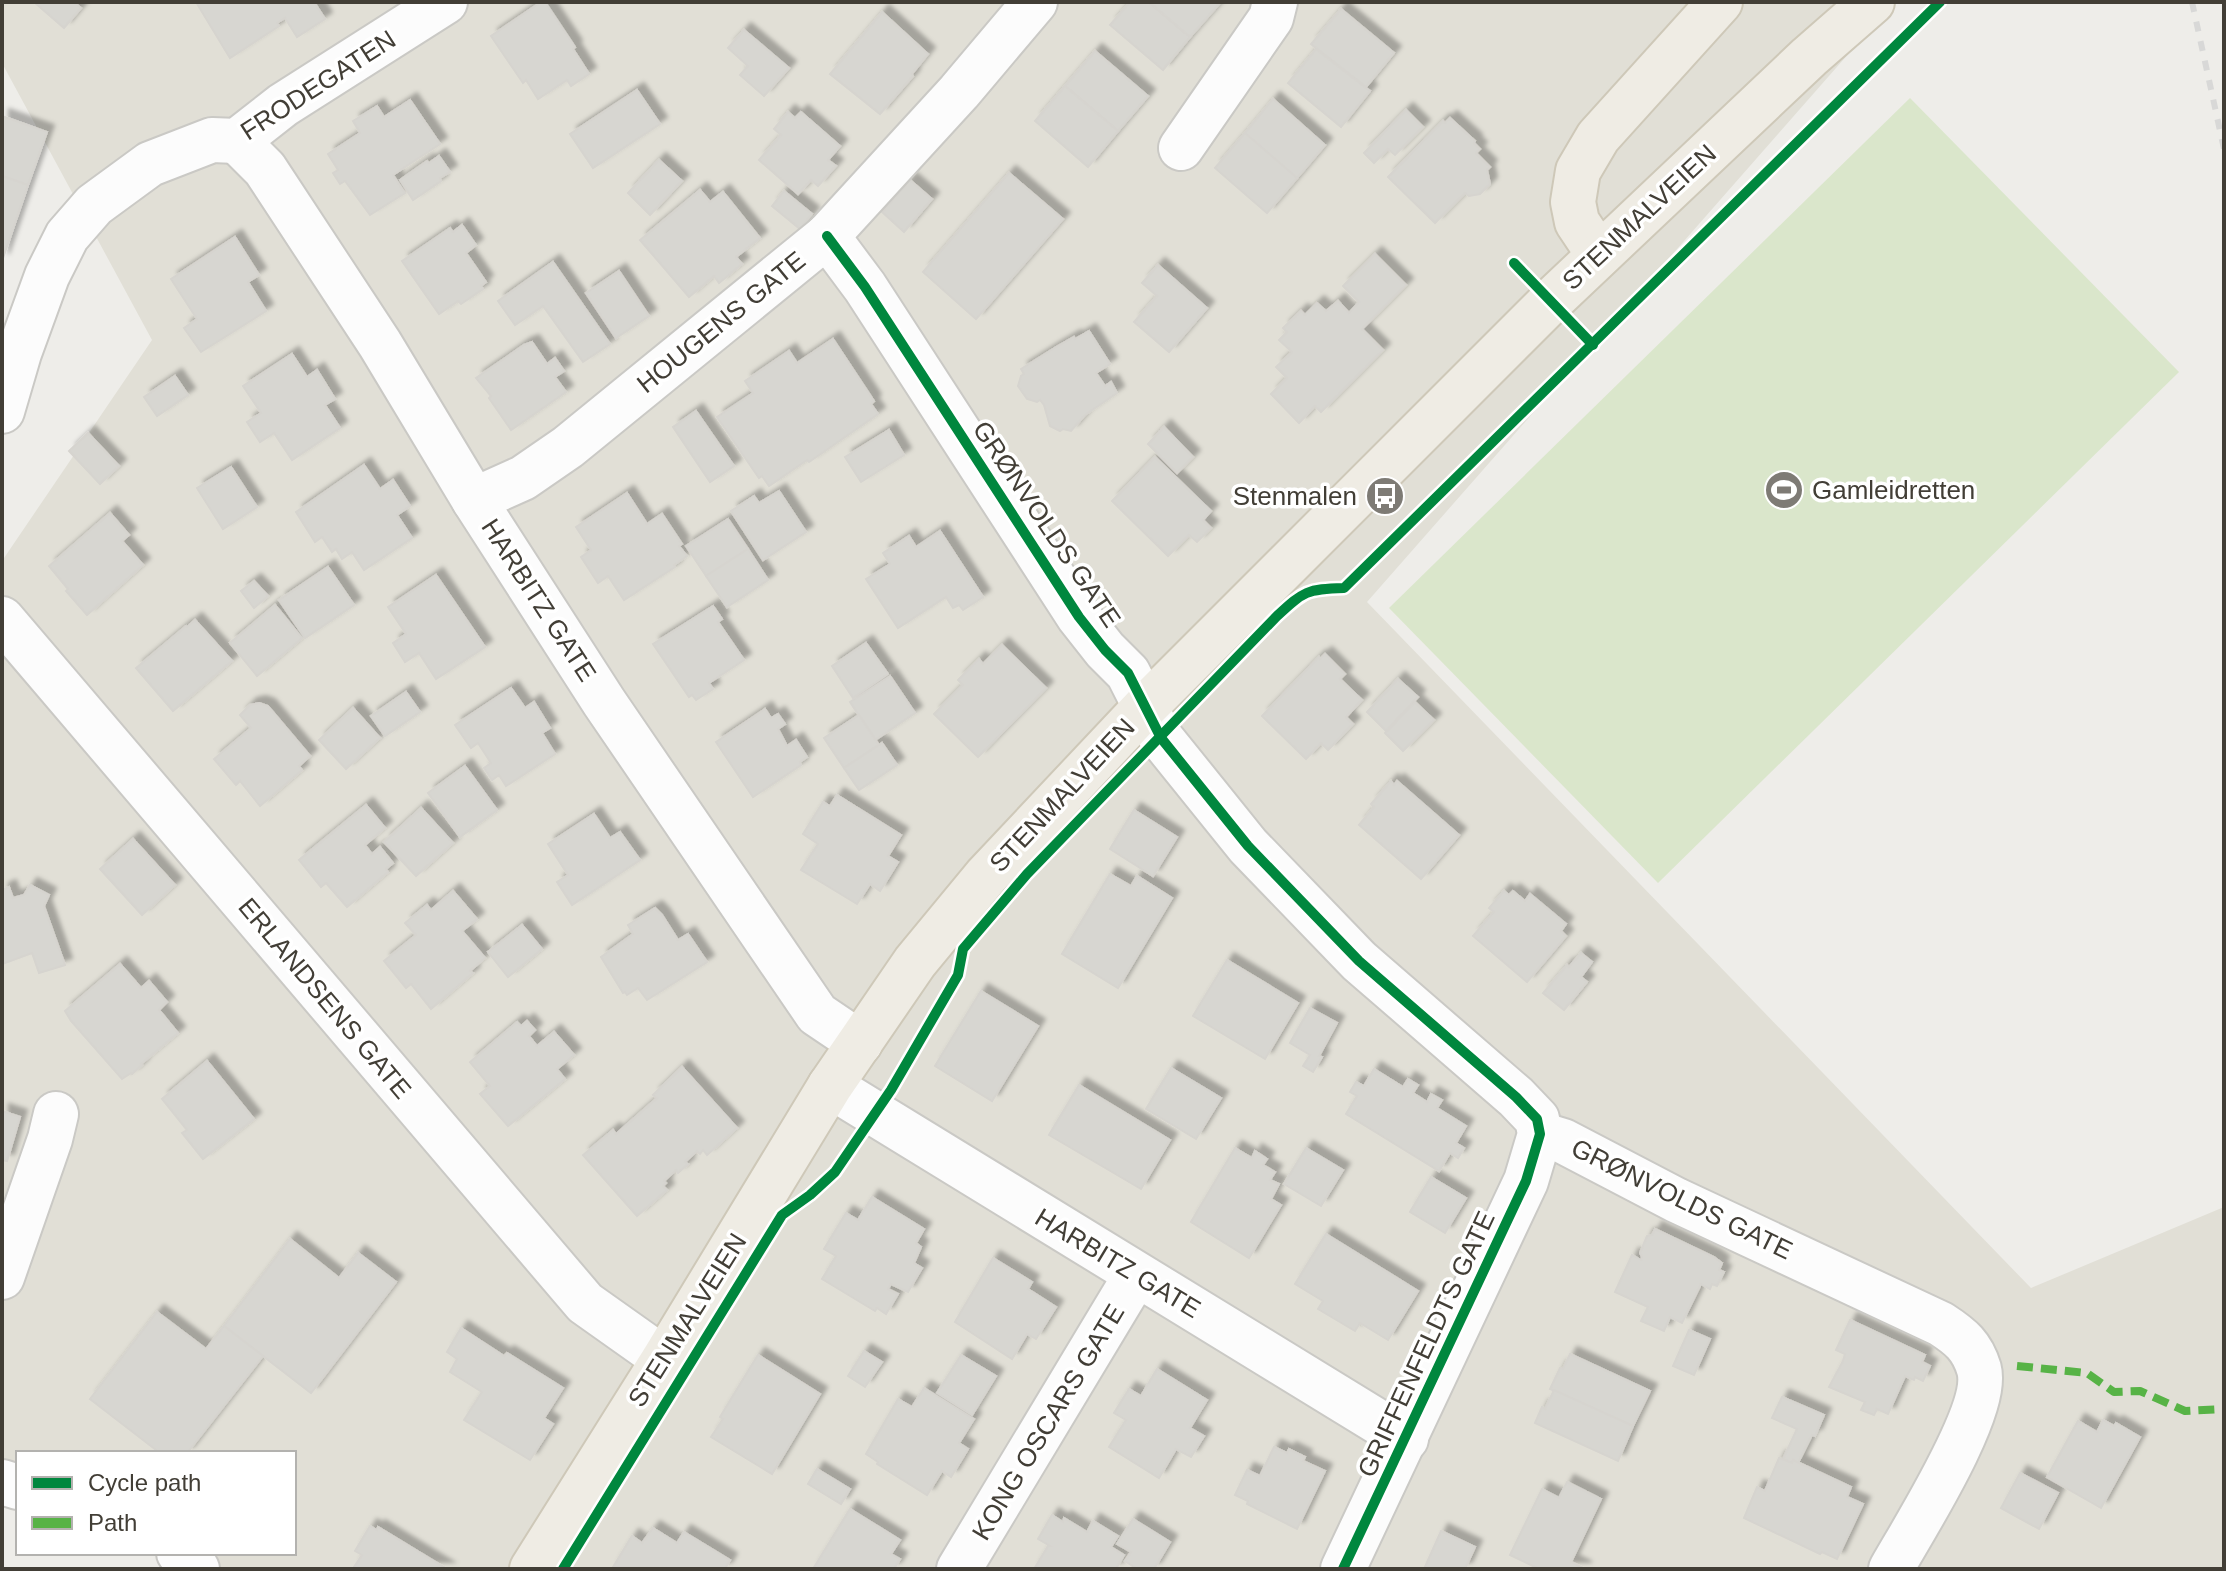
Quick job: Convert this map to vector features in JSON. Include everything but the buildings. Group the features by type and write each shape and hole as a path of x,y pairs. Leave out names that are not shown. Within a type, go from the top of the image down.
{"main road":[{"path":"1599,255 1577,222 1573,202 1578,171 1598,137 1720,2"},
{"name":"STENMALVEIEN","path":"532,1569 830,1086 915,962 986,876 1145,707 1599,255 1809,57 1872,2"}],"street":[{"name":"FRODEGATEN","path":"2,411 47,276 67,236 94,205 150,164 212,140 237,141 283,105 445,2"},
{"name":"HOUGENS GATE","path":"474,500 523,478 568,447 827,236 959,92 1035,2"},
{"path":"1181,148 1271,18 1275,2"},
{"name":"HARBITZ GATE","path":"237,141 265,169 380,344 474,500 604,702 817,1014 860,1043"},
{"name":"GRØNVOLDS GATE","path":"827,236 865,287 1079,617 1128,673 1161,738 1248,846 1359,961 1516,1097 1537,1119 1540,1134 1563,1141 1676,1200 1941,1324 1965,1340 1980,1372 1976,1403 1962,1441 1891,1569"},
{"name":"ERLANDSENS GATE","path":"2,619 585,1303 664,1359"},
{"name":"HARBITZ GATE","path":"830,1086 1406,1439"},
{"path":"2,1277 56,1114"},
{"name":"GRIFFENFELDTS GATE","path":"1343,1569 1526,1181 1540,1134"},
{"name":"KONG OSCARS GATE","path":"959,1569 1136,1275"},
{"path":"181,1555 197,1569"}],"shaded area":[{"path":"4,2 1894,2 1367,602 2031,1288 2224,1207 2224,1569 201,1569 168,1555 296,1555 296,1451 16,1451 16,1491 2,1485 2,561 152,340 2,63"}],"green space":[{"name":"Gamleidretten","path":"1910,98 2179,372 1658,883 1389,608"}],"railway":[{"path":"2192,2 2224,149"}],"marked path":[{"path":"2017,1366 2087,1373 2114,1392 2140,1391 2185,1411 2224,1409"}],"cycle path":[{"path":"563,1569 782,1215 835,1172 891,1090 958,975 963,949 1027,874 1277,616 1307,593 1344,588 1940,2"},
{"path":"827,236 865,287 1079,617 1128,673 1161,738 1248,846 1359,961 1516,1097 1537,1119 1540,1134 1526,1181 1343,1569"},
{"path":"1514,263 1593,345"}],"place":[{"name":"Gamleidretten","path":"1784,490"},
{"name":"Stenmalen","path":"1385,496"}]}
